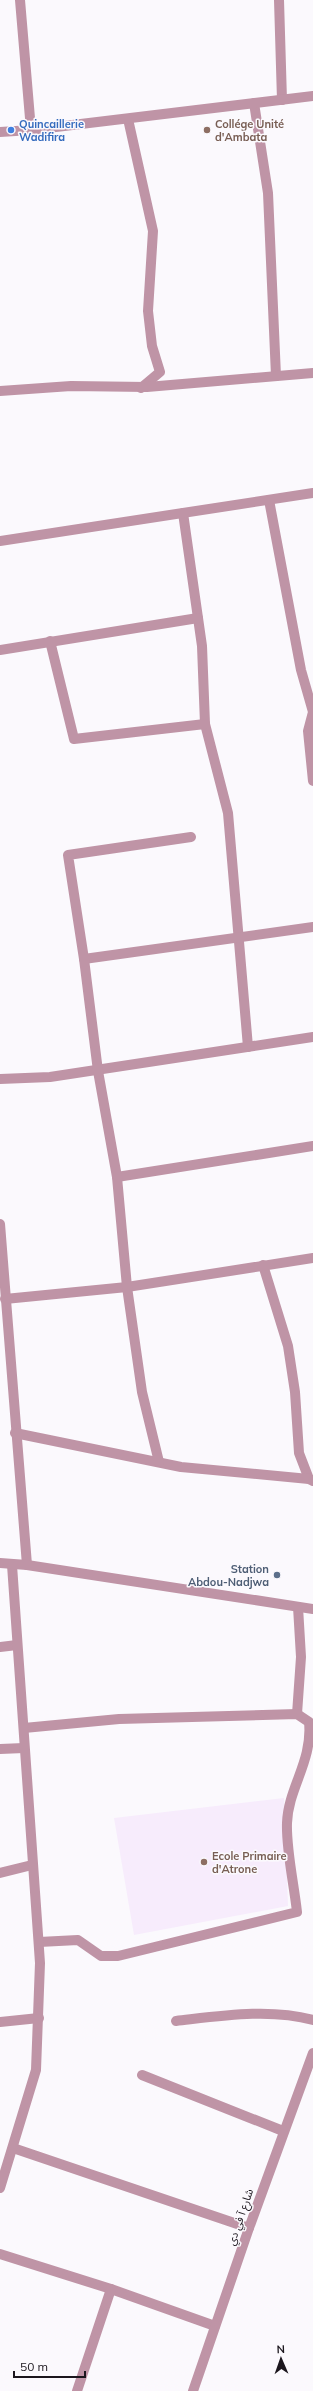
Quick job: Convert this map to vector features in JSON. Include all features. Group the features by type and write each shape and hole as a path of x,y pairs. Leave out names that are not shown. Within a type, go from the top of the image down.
{"street":[{"path":"20,0 31,130"},
{"path":"279,0 282,100"},
{"path":"0,132 128,119 313,96"},
{"path":"254,103 268,193 276,376"},
{"path":"128,119 153,232 148,311 152,346 160,372 141,388"},
{"path":"0,391 71,386 141,388 313,373"},
{"path":"0,541 313,494"},
{"path":"269,500 301,670 313,712 308,731 313,781"},
{"path":"183,513 202,646 205,724 228,813 248,1047"},
{"path":"0,650 198,618"},
{"path":"50,642 74,739 205,724"},
{"path":"159,1462 142,1392 127,1286 117,1178 98,1071 84,959 68,855 191,838"},
{"path":"84,959 313,927"},
{"path":"0,1078 50,1077 98,1071 313,1037"},
{"path":"117,1178 313,1146"},
{"path":"0,1224 5,1299 4,1339 28,1565"},
{"path":"5,1299 127,1286 313,1258"},
{"path":"15,1433 181,1467 311,1480 299,1453 295,1392 288,1346 262,1265"},
{"path":"0,1563 28,1565 313,1609"},
{"path":"0,2188 8,2152 36,2070 39,2018 39,1942 32,1865 12,1565"},
{"path":"297,1714 300,1657 298,1607"},
{"path":"0,1647 17,1645"},
{"path":"24,1728 120,1719 297,1714 309,1722 312,1734 306,1767 289,1806 287,1823 297,1912 118,1956 101,1956 78,1940 39,1942"},
{"path":"0,1749 24,1748"},
{"path":"0,1873 32,1865"},
{"path":"176,2021 214,2016 284,2014 313,2020"},
{"path":"0,2022 39,2018"},
{"name":"شارع آ في دي","path":"193,2391 248,2228 284,2131 309,2075 313,2053"},
{"path":"142,2075 284,2131"},
{"path":"8,2152 248,2228"},
{"path":"0,2254 111,2289 215,2326"},
{"path":"77,2391 111,2289"}],"shaded area":[{"name":"Ecole Primaire d'Atrone","path":"284,1798 288,1906 134,1935 114,1818"}],"place":[{"name":"Quincaillerie Wadifira","path":"11,130"},
{"name":"Collége Unité d'Ambata","path":"207,130"},
{"name":"Station Abdou-Nadjwa","path":"277,1575"},
{"name":"Ecole Primaire d'Atrone","path":"204,1862"}]}
